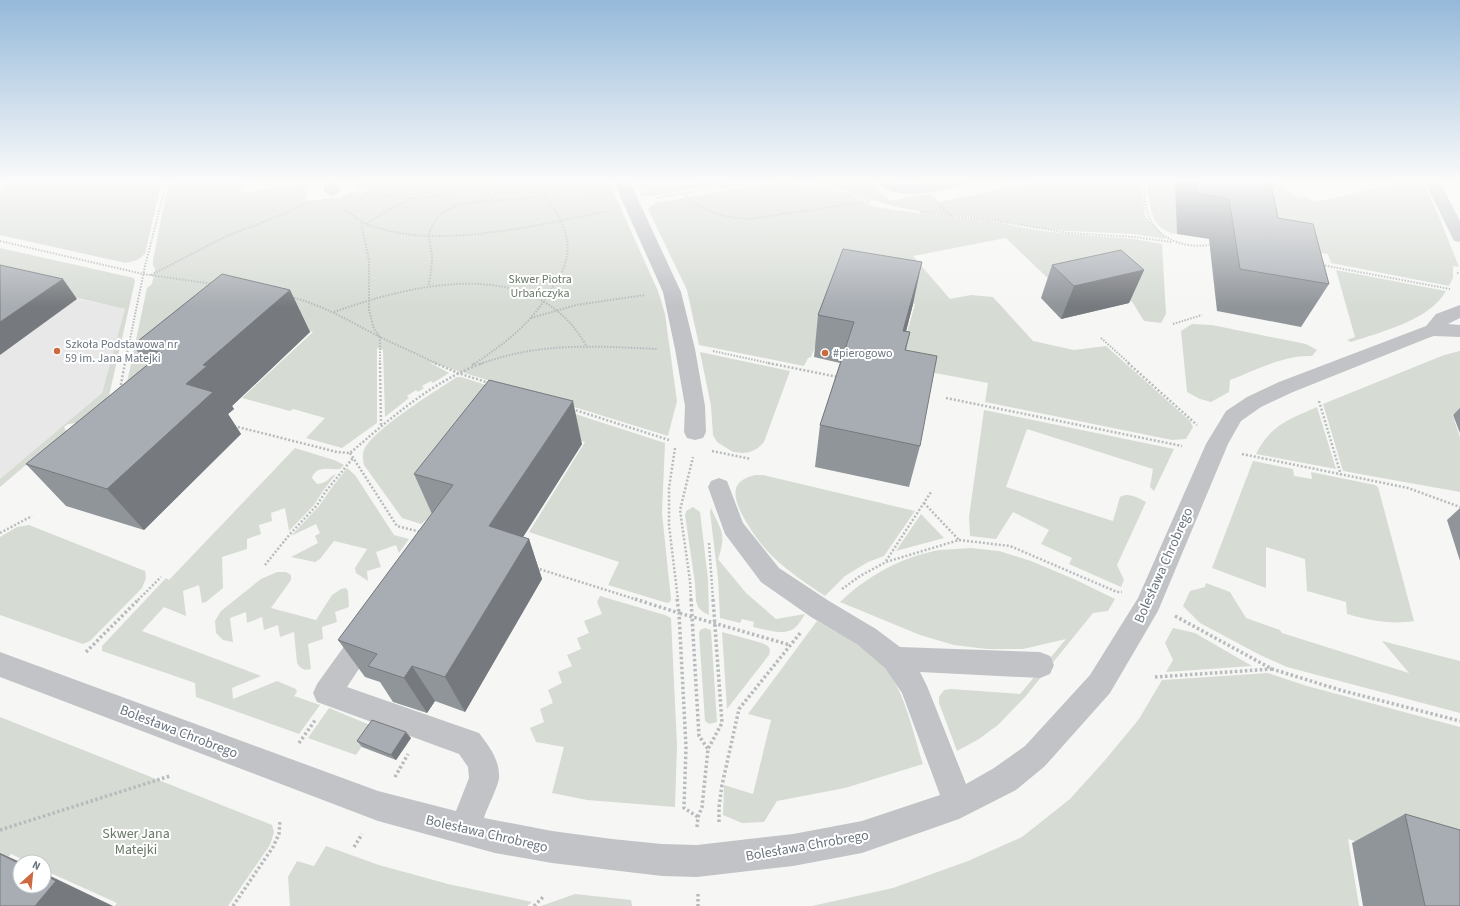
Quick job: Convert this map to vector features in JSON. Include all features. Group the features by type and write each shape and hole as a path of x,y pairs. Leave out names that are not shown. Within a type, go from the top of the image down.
{"street":[{"path":"641,222 672,292 685,349 695,406 695,432"},
{"path":"1454,222 1459,232"},
{"name":"Bolesława Chrobrego","path":"1433,330 1443,318 1460,311"},
{"name":"Bolesława Chrobrego","path":"0,664 378,806 464,829 552,847 662,860 698,861 793,850 862,837 959,804 1004,779 1035,756 1100,684 1149,603 1217,444 1233,416 1254,402 1286,387 1433,330 1460,331"},
{"path":"719,487 733,526 770,575 820,609 867,637 895,659 913,686 959,804"},
{"path":"380,616 327,693 469,743 482,762 484,778 464,829"},
{"path":"895,659 1040,665"}],"path":[{"path":"118,396 143,274 156,222"},
{"path":"151,275 227,236 263,222"},
{"path":"361,222 368,259 369,318 373,330 380,338 381,426"},
{"path":"362,222 392,231 429,235 484,233 547,222"},
{"path":"429,285 432,254 429,235 435,222"},
{"path":"468,368 517,333 543,302 564,268 566,262 568,242 567,232 562,222"},
{"path":"1004,222 1069,233 1134,237 1201,247 1209,245"},
{"path":"1154,222 1172,242"},
{"path":"0,241 143,274 220,285"},
{"path":"1322,265 1453,290"},
{"path":"334,312 402,291 429,285 457,283 501,286 521,291 556,310 578,331 587,347"},
{"path":"530,318 556,310 602,300 672,292"},
{"path":"290,297 310,302 334,312 380,338 458,373 494,385"},
{"path":"1173,324 1202,315"},
{"path":"1101,338 1194,420 1200,429"},
{"path":"230,425 337,452 350,453 418,397 458,373 486,361 526,350 567,347 700,348 840,378"},
{"path":"946,398 1182,446"},
{"path":"1319,401 1340,475"},
{"path":"570,408 672,441"},
{"path":"695,432 696,447 680,510 692,617 699,736 708,749"},
{"path":"676,442 669,488 669,525 679,613 686,747 684,808 698,817 702,807 708,749 722,723 716,624 708,535"},
{"path":"710,450 751,459"},
{"path":"1238,452 1249,456 1408,488 1460,507"},
{"path":"350,453 397,526 426,534"},
{"path":"265,565 290,534 317,506 326,491 353,458"},
{"path":"886,562 931,492"},
{"path":"924,502 960,540"},
{"path":"0,533 32,516"},
{"path":"533,567 692,617 790,645"},
{"path":"86,652 161,577"},
{"path":"1172,615 1272,669 1340,690 1460,721"},
{"path":"1155,677 1272,669"},
{"path":"392,783 423,727"},
{"path":"0,830 170,776"},
{"path":"233,906 273,847 279,834 280,820"},
{"path":"354,848 364,831"},
{"path":"534,906 543,897"}],"shaded area":[{"name":"Szkoła Podstawowa nr 59 im. Jana Matejki","path":"0,282 125,309 102,393 0,479"}],"green space":[{"path":"0,222 152,222 145,254 137,260 126,263 0,235"},
{"name":"Skwer Piotra Urbańczyka","path":"161,222 627,222 658,291 665,314 677,401 668,436 429,362 449,373 433,383 431,381 422,386 424,388 418,392 416,390 407,396 409,398 385,417 383,350 377,348 377,423 342,448 306,438 325,418 293,409 290,411 242,398 313,332 246,315 126,387 147,288 152,284 155,268 153,266"},
{"path":"654,222 996,222 1036,230 1134,239 1162,244 1166,314 1161,323 1144,321 1133,303 1108,280 1060,290 1006,238 913,256 950,299 971,295 993,297 1033,341 1074,350 1106,346 1190,421 1193,427 1186,439 1172,440 985,402 988,383 898,366 915,304 837,289 811,357 808,358 804,366 699,345 687,290"},
{"path":"1006,222 1151,222 1166,239 1133,234 1037,228"},
{"path":"1156,222 1177,222 1177,234 1168,232 1161,228"},
{"path":"1225,222 1441,222 1459,267 1453,266 1453,278 1449,286 1331,263 1328,254 1251,241"},
{"path":"0,248 134,278 135,281 109,396 76,423 68,424 64,427 66,431 0,487 0,479 102,393 125,309 0,280"},
{"path":"1336,270 1446,291 1439,301 1429,310 1404,324 1351,342 1347,340 1355,337"},
{"path":"1192,324 1212,325 1306,344 1317,350 1312,356 1301,356 1280,361 1230,380 1229,392 1211,402 1200,399 1187,392 1181,331"},
{"path":"1460,351 1460,416 1452,414 1460,437 1460,492 1343,471 1323,404 1444,355"},
{"path":"700,352 790,371 764,442 758,448 750,452 733,452 717,442 713,435 711,406"},
{"path":"457,377 461,377 665,443 662,513 671,599 670,602 667,603 608,585 619,562 529,532 585,442 502,420 430,517 421,524 402,518 364,465 364,450 369,442 379,432"},
{"path":"1317,407 1336,469 1256,454 1274,430 1290,419"},
{"path":"984,410 1174,449 1154,491 1150,487 1153,469 1027,429 1006,487 1113,521 1120,497 1130,495 1146,502 1117,565 1124,580 1121,587 1069,564 1072,558 1041,544 1049,530 1013,512 996,539 970,536 969,517"},
{"path":"295,448 334,460 344,465 340,469 324,469 317,471 314,474 312,478 317,484 326,481 336,474 314,505 289,531 285,508 271,513 272,521 259,525 261,534 247,539 247,549 222,557 223,588 206,602 202,603 199,585 183,591 186,616 164,607 142,631 261,676 232,688 233,699 277,681 296,689 297,692 294,696 320,705 299,734 196,697 195,683 102,651 102,646 166,578 169,580"},
{"path":"1253,461 1293,469 1294,476 1312,479 1311,472 1375,485 1378,487 1414,621 1388,622 1347,614 1346,602 1307,591 1305,559 1266,547 1266,588 1212,568"},
{"path":"347,468 355,475 394,535 409,539 399,553 396,545 376,552 381,567 367,571 368,581 356,573 355,568 367,549 334,541 320,559 315,562 291,557 318,543 315,536 320,533 316,524 291,536 319,506"},
{"path":"755,475 763,475 915,511 884,556 868,562 845,576 825,596 792,573 773,557 761,544 747,524 737,503 735,493 737,486 743,480"},
{"path":"693,507 700,512 708,579 709,615 698,607 696,601 695,583 685,515 686,511"},
{"path":"711,508 722,532 721,550 718,559 746,593 776,619 805,614 795,628 789,631 778,632 753,627 754,622 742,619 740,623 720,618 718,578 710,512"},
{"path":"921,514 944,538 896,551"},
{"path":"29,525 145,571 146,578 142,588 90,641 83,644 0,615 0,537 17,527"},
{"path":"971,548 999,551 1031,561 1076,580 1115,599 1108,611 1093,613 1025,697 998,725 979,739 957,751 939,703 939,697 944,690 951,689 1020,694 1066,639 1023,649 987,649 954,645 920,635 840,602 862,584 886,568 899,562 940,550"},
{"path":"277,572 286,572 291,575 291,580 271,608 316,620 332,595 341,589 346,588 348,591 349,607 335,612 337,622 322,627 323,639 308,644 311,669 303,669 297,663 294,632 280,637 278,625 264,630 262,617 247,623 246,612 230,618 233,642 223,640 216,633 215,621 221,611 261,579"},
{"path":"1206,583 1230,592 1246,618 1280,630 1282,633 1409,673 1382,641 1460,661 1460,713 1287,667 1260,655 1200,623 1183,606 1190,591 1205,587"},
{"path":"600,596 671,618 677,746 675,807 587,800 552,793 564,747 536,742 530,728 544,722 540,709 553,703 548,690 562,683 558,672 572,666 567,655 581,649 577,638 589,633 584,621 602,614 597,602"},
{"path":"817,621 847,638 867,652 884,667 891,676 906,707 923,764 845,788 777,801 764,822 742,823 723,815 724,785 753,794 771,720 748,714"},
{"path":"705,628 711,630 717,722 709,724 705,721 699,633 700,630"},
{"path":"1173,628 1195,633 1252,666 1166,672 1173,660 1165,643"},
{"path":"722,632 762,643 768,646 770,650 769,655 727,709"},
{"path":"1268,673 1307,686 1460,727 1460,873 1348,839 1359,906 812,906 893,888 968,861 1022,837 1070,799 1106,759 1139,719 1162,680"},
{"path":"329,708 375,727 356,755 308,738"},
{"name":"Skwer Jana Matejki","path":"0,717 272,825 274,832 270,845 228,906 115,906 117,903 52,874 52,854 11,854 0,866"},
{"path":"326,846 379,865 448,884 532,902 527,906 290,906 288,877 297,861 314,866"},
{"path":"575,894 631,900 632,906 541,906"}],"building":[{"path":"1233,222 1303,222 1313,224 1329,284 1240,269"},
{"path":"843,249 922,262 903,331 910,332 905,350 937,356 920,446 820,425 854,322 818,315"},
{"path":"1121,250 1144,270 1074,286 1052,265"},
{"path":"0,265 63,279 0,322"},
{"path":"222,274 290,290 203,365 207,366 186,384 213,392 107,489 26,464 162,353 133,345"},
{"path":"489,380 573,401 489,526 529,539 445,677 412,666 404,678 368,666 377,654 338,640 453,485 414,474"},
{"path":"372,720 406,732 391,755 357,741"},
{"path":"1405,814 1460,830 1460,906 1425,906"},
{"path":"0,854 12,860 12,894 45,894 35,906 0,906"},
{"path":"52,879 56,881 52,886"}],"place":[{"name":"Szkoła Podstawowa nr 59 im. Jana Matejki","path":"57,351"},
{"name":"#pierogowo","path":"825,353"}]}
